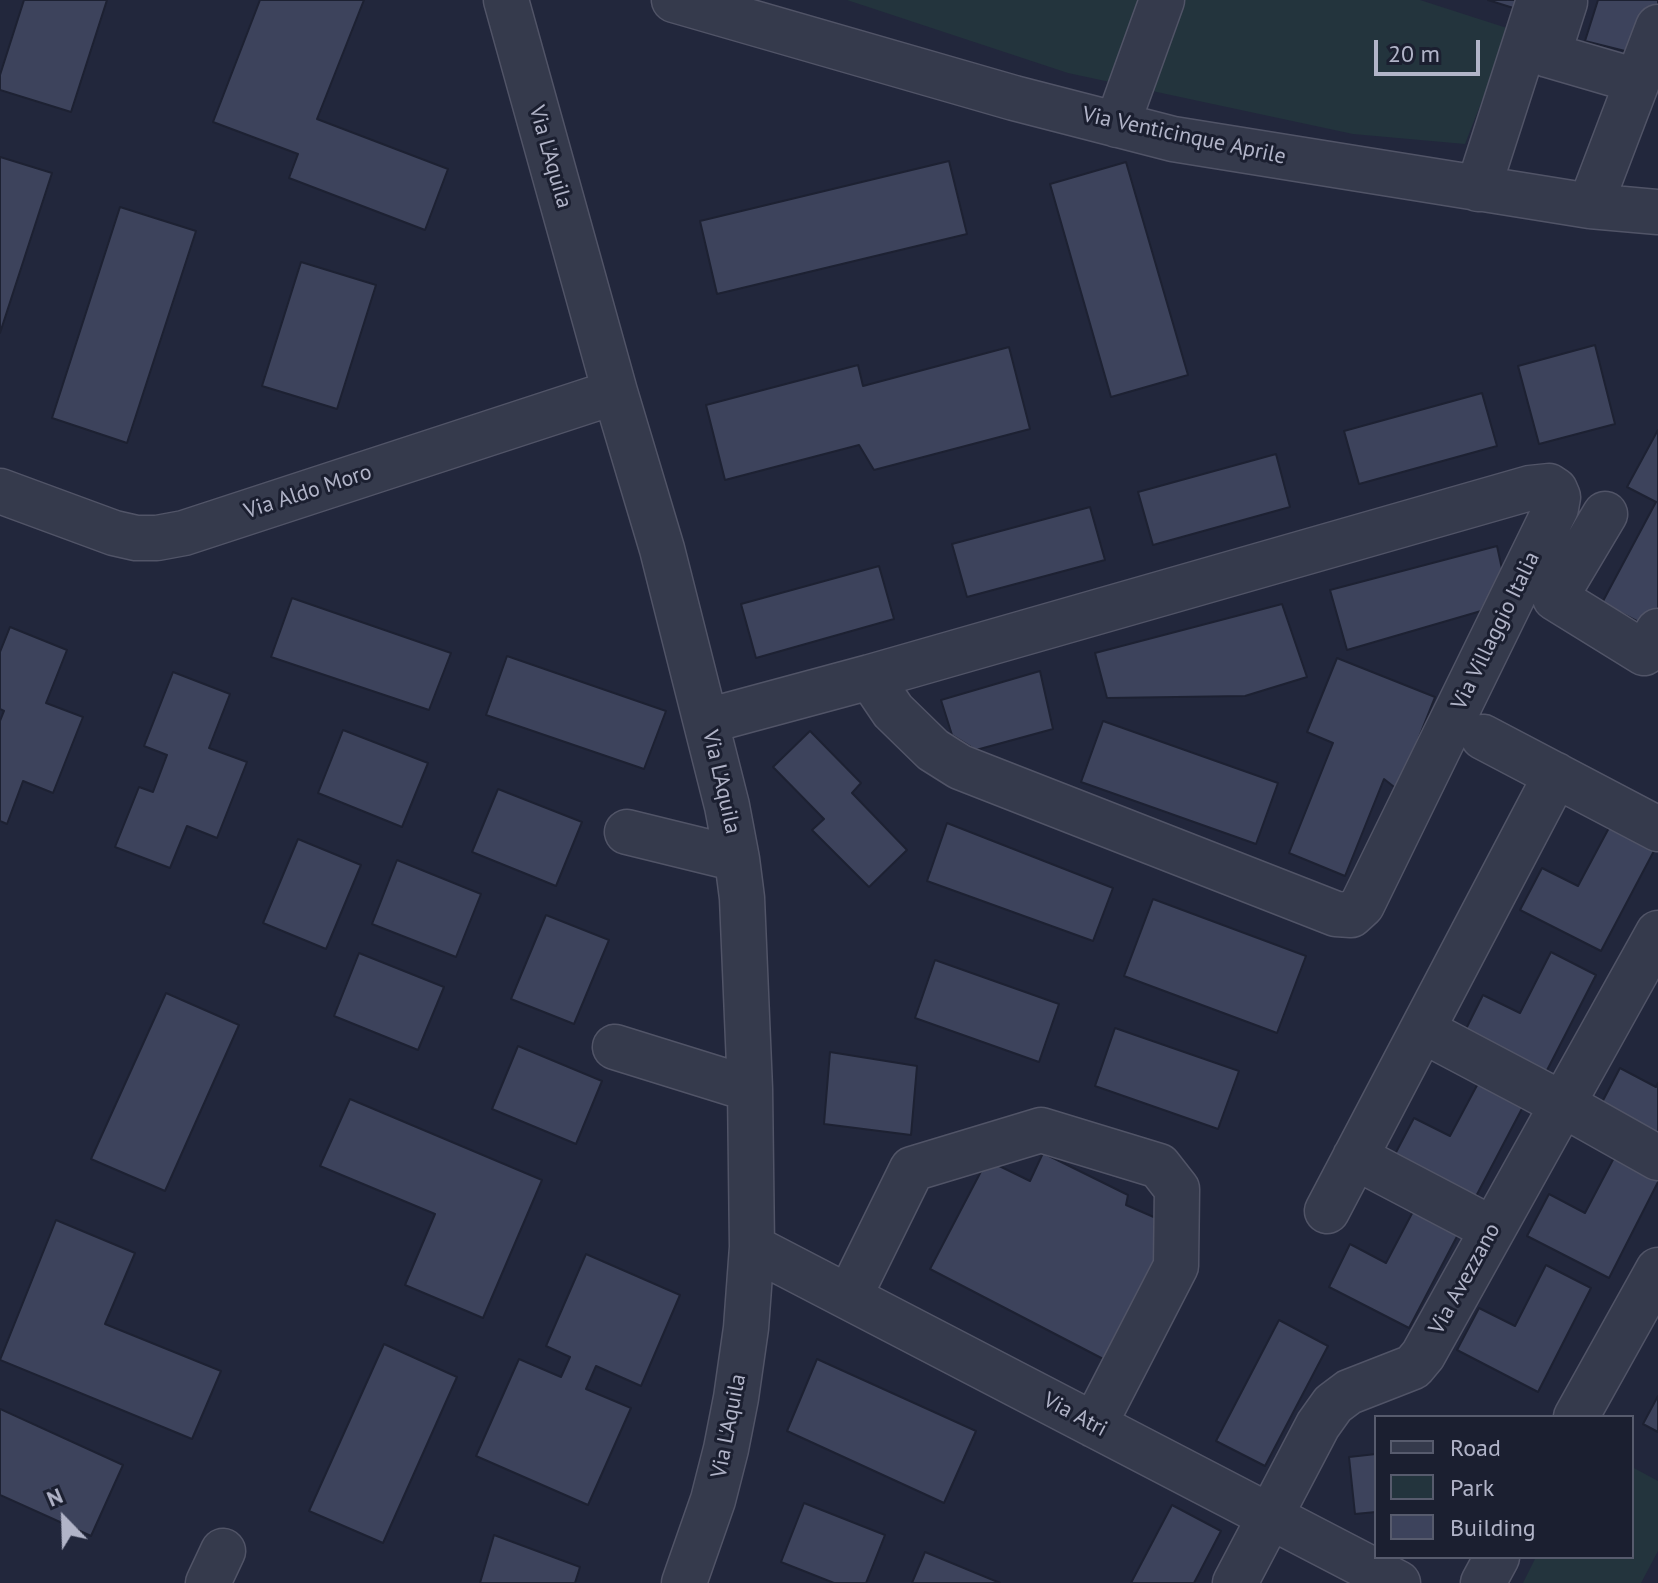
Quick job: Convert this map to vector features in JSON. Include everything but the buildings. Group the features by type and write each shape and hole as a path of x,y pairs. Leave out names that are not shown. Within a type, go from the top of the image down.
{"street":[{"name":"Via L'Aquila","path":"506,0 662,549 707,721 737,859 750,1089 752,1247 744,1342 726,1449 713,1500 684,1583"},
{"name":"Via Venticinque Aprile","path":"674,0 1014,98 1173,139 1590,206 1658,212"},
{"path":"1117,125 1162,0"},
{"path":"1478,189 1539,0"},
{"path":"1565,0 1548,55 1637,81"},
{"path":"1590,206 1658,27"},
{"name":"Via Aldo Moro","path":"0,491 114,533 136,538 157,538 184,533 615,392"},
{"name":"Via Villaggio Italia","path":"707,721 1530,488 1549,486 1558,497 1556,508 1362,905 1351,915 1336,914 960,767 933,750 893,711 870,677"},
{"path":"1605,514 1555,598 1644,653 1658,631"},
{"path":"1483,737 1658,829"},
{"path":"1327,1211 1556,775"},
{"path":"627,832 737,859"},
{"name":"Via Avezzano","path":"1235,1583 1318,1425 1333,1404 1349,1392 1419,1362 1658,933"},
{"path":"1422,1030 1658,1158"},
{"path":"615,1047 750,1089"},
{"path":"849,1297 912,1169 1041,1130 1159,1166 1177,1189 1176,1266 1094,1425"},
{"path":"1355,1157 1492,1229"},
{"name":"Via Atri","path":"752,1247 1398,1583"},
{"path":"1577,1415 1656,1280"},
{"path":"1483,1583 1496,1559"}],"green space":[{"path":"847,0 1420,0 1510,29 1465,144 1353,134 1068,73"},
{"path":"1634,1468 1658,1481 1658,1551 1641,1583 1523,1583 1535,1559 1634,1559"}]}
